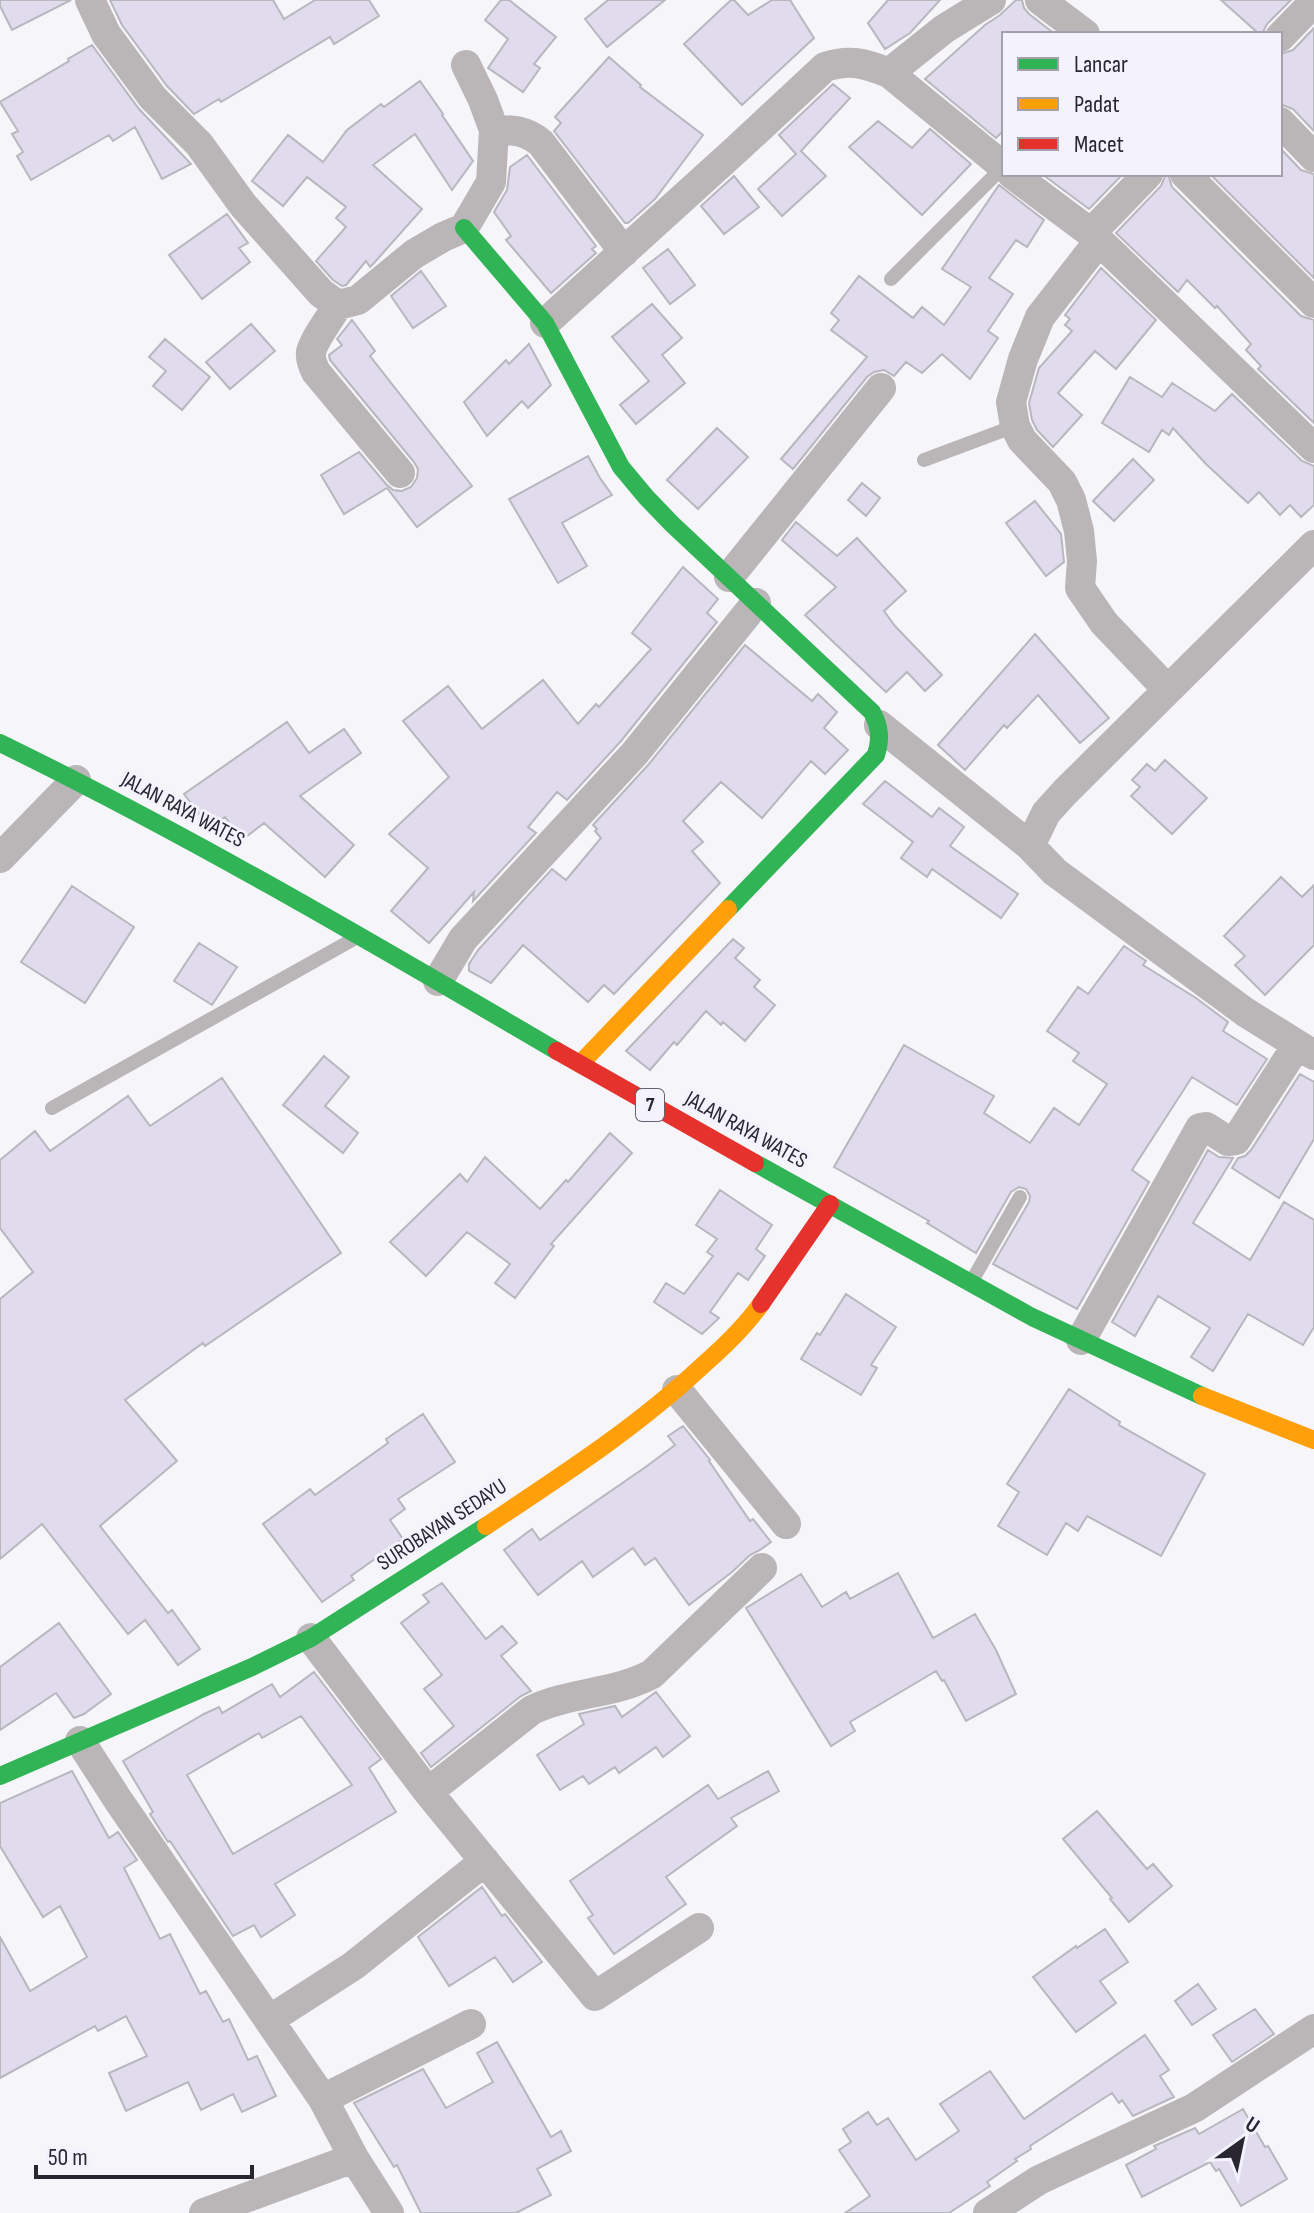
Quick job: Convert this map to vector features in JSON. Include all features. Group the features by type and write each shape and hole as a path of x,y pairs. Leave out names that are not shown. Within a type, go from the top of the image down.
{"main road":[{"path":"464,228 545,323 621,467 635,487 872,712 879,725 881,741 876,755 580,1064"},
{"name":"JALAN RAYA WATES","path":"0,743 76,780 299,901 580,1064 1032,1317 1186,1390 1314,1440"},
{"name":"SUROBAYAN SEDAYU","path":"0,1776 252,1667 311,1638 601,1449 677,1390 745,1327 830,1204"}],"street":[{"path":"90,0 106,34 153,98 199,144 243,205 321,293 338,305"},
{"path":"889,73 944,29 991,0"},
{"path":"1040,0 1082,32"},
{"path":"1282,35 1311,11"},
{"path":"545,323 825,67 855,62 889,73 1002,165"},
{"path":"400,473 316,372 311,353 338,305 358,300 414,254 464,228 491,182 494,130 466,65"},
{"path":"1282,124 1314,157"},
{"path":"494,130 531,134 541,143 624,252"},
{"path":"1015,176 1095,237 1314,448"},
{"path":"1146,176 1095,237 1040,317 1023,359 1011,402 1015,426 1022,440 1062,482 1071,500 1079,531 1082,561 1080,588 1104,623 1168,690"},
{"path":"1187,176 1314,303"},
{"path":"729,577 881,388"},
{"path":"1030,846 1046,813 1314,545"},
{"path":"438,981 463,939 635,753 756,603"},
{"path":"879,725 1030,846 1055,872 1245,1012 1306,1050 1236,1140 1228,1141 1206,1127 1200,1128 1081,1340"},
{"path":"0,858 76,780"},
{"path":"677,1390 786,1524"},
{"path":"428,1792 532,1710 547,1703 631,1684 652,1674 762,1568"},
{"path":"311,1638 428,1792 595,1996 699,1928"},
{"path":"80,1741 323,2099 354,2158 389,2213"},
{"path":"269,2020 353,1966 485,1861"},
{"path":"323,2099 471,2024"},
{"path":"988,2213 1039,2180 1194,2108 1314,2029"},
{"path":"204,2213 354,2158"}],"lane":[{"path":"891,279 1002,169"},
{"path":"924,460 1015,426"},
{"path":"52,1108 359,936"},
{"path":"971,1283 1020,1197"}],"building":[{"path":"0,0 71,0 12,30"},
{"path":"110,0 273,0 284,19 315,0 369,0 379,16 334,44 330,37 221,102 219,99 194,114 167,86 122,25"},
{"path":"501,0 509,0 556,37 534,64 540,68 523,92 488,68 508,39 485,20"},
{"path":"608,0 665,0 607,47 585,19"},
{"path":"731,0 748,15 772,0 790,0 814,38 742,105 684,44"},
{"path":"888,0 940,0 910,33 885,49 868,23"},
{"path":"1016,0 1022,0 1029,14 1052,32 1002,32 1002,132 996,138 925,79"},
{"path":"1221,0 1291,0 1263,32 1257,32"},
{"path":"1314,28 1314,131 1293,109 1282,105 1282,53 1293,50"},
{"path":"92,45 139,109 191,164 162,179 135,127 113,141 109,135 31,180 17,156 23,152 12,134 18,131 0,102"},
{"path":"609,57 640,87 703,135 655,199 628,223 554,131 561,123 555,117"},
{"path":"420,81 473,161 452,190 415,134 373,165 422,209 370,267 366,261 342,286 316,261 346,227 336,218 346,207 307,177 283,206 252,181 288,135 323,162 347,130 381,104 384,107"},
{"path":"833,84 850,98 801,151 826,176 782,216 758,189 796,154 779,135"},
{"path":"878,121 912,148 930,129 971,164 922,215 849,147"},
{"path":"1282,150 1301,170 1314,174 1314,278 1212,176 1282,176"},
{"path":"527,155 596,246 592,249 596,253 551,293 506,240 511,236 494,212 507,190 510,167"},
{"path":"734,176 759,207 724,234 701,206"},
{"path":"1045,176 1121,176 1089,209"},
{"path":"1165,176 1169,176 1172,187 1301,316 1314,320 1314,423 1258,369 1261,366 1246,350 1251,344 1217,306 1215,308 1187,280 1178,292 1116,233 1161,186"},
{"path":"999,185 1044,220 1027,247 1016,240 989,278 1013,294 988,331 998,338 970,379 942,354 922,373 906,362 894,376 884,370 874,372 793,469 781,459 867,357 831,330 839,320 831,313 859,276 913,318 922,307 944,325 971,287 942,269"},
{"path":"227,214 248,243 239,248 250,262 202,299 169,255"},
{"path":"668,249 695,285 670,304 643,268"},
{"path":"1101,268 1156,320 1116,369 1095,351 1058,393 1082,415 1053,447 1037,430 1029,403 1039,368 1072,331 1065,325 1070,319 1065,315"},
{"path":"421,271 446,306 413,328 391,296"},
{"path":"652,304 682,338 662,355 685,383 636,424 620,405 649,381 612,337"},
{"path":"352,320 375,351 370,356 472,486 417,527 387,488 344,514 321,475 359,452 393,490 402,491 411,487 417,478 418,469 414,462 330,360 329,355 342,345 337,339"},
{"path":"251,324 275,351 230,389 206,362"},
{"path":"165,339 210,377 182,410 153,386 166,371 149,357"},
{"path":"529,344 551,385 528,408 522,401 487,436 464,402 506,360 509,364"},
{"path":"1130,377 1162,397 1172,383 1215,411 1232,394 1302,461 1314,466 1314,505 1301,517 1290,505 1280,515 1259,492 1248,503 1173,428 1169,435 1162,430 1149,452 1102,423"},
{"path":"717,428 748,457 698,509 667,480"},
{"path":"588,456 612,495 562,523 587,566 558,583 509,499"},
{"path":"1133,459 1154,480 1114,521 1093,501"},
{"path":"862,483 880,498 866,516 848,500"},
{"path":"1035,501 1061,534 1064,562 1046,576 1006,523"},
{"path":"796,522 837,556 857,538 906,591 884,611 942,675 925,691 907,672 886,692 805,615 836,587 782,540"},
{"path":"683,567 718,599 707,613 717,622 621,741 567,800 557,792 528,827 536,833 473,901 474,892 429,943 391,911 428,868 389,834 449,777 403,721 448,686 482,729 543,680 578,724 596,704 599,707 651,649 632,633"},
{"path":"1035,634 1109,718 1080,743 1038,695 1007,728 1004,725 965,770 938,745"},
{"path":"745,645 812,701 818,694 837,712 824,728 848,750 825,774 811,761 762,818 721,782 683,821 703,842 692,851 720,883 614,994 604,985 588,1002 523,945 491,983 469,971 469,964 478,950 552,869 566,880 601,838 593,825 649,764"},
{"path":"287,722 309,753 344,729 361,753 300,796 354,845 325,877 264,823 242,840 225,817 212,826 204,821 184,794"},
{"path":"1165,760 1207,798 1172,834 1131,796 1140,787 1132,780 1147,764 1155,771"},
{"path":"885,781 932,817 939,808 964,827 950,846 1018,894 1001,918 932,869 927,877 901,858 913,842 863,804"},
{"path":"1281,877 1302,897 1314,885 1314,945 1265,995 1235,965 1245,956 1224,936"},
{"path":"72,886 134,927 85,1003 21,962"},
{"path":"733,939 744,948 735,958 760,980 754,987 775,1005 745,1041 706,1011 650,1070 626,1051"},
{"path":"199,943 237,967 212,1005 174,981"},
{"path":"1124,946 1146,961 1143,965 1228,1022 1223,1031 1267,1059 1237,1105 1192,1077 1132,1170 1149,1182 1077,1309 993,1264 1029,1202 1026,1189 1019,1187 1011,1192 976,1253 927,1223 929,1221 834,1167 904,1045 994,1096 984,1113 1030,1143 1054,1108 1079,1125 1107,1084 1073,1061 1079,1053 1047,1031 1078,987 1088,994"},
{"path":"324,1056 349,1077 325,1106 358,1133 343,1153 283,1105"},
{"path":"1300,1074 1314,1082 1314,1139 1279,1198 1232,1168 1238,1158 1251,1150"},
{"path":"222,1078 341,1253 205,1346 203,1343 125,1400 177,1461 100,1526 168,1613 172,1610 200,1649 178,1665 145,1620 128,1634 42,1524 0,1559 0,1299 33,1272 0,1228 0,1160 35,1131 50,1151 128,1096 150,1126"},
{"path":"610,1133 632,1153 551,1244 554,1246 515,1298 495,1283 510,1264 467,1232 426,1276 390,1242 460,1174 467,1182 485,1157 540,1209"},
{"path":"1208,1150 1219,1157 1233,1158 1193,1223 1250,1260 1284,1202 1314,1220 1314,1327 1303,1345 1248,1314 1213,1371 1191,1357 1210,1328 1158,1296 1135,1336 1112,1322"},
{"path":"720,1190 772,1225 756,1249 765,1256 748,1280 738,1273 710,1312 719,1318 702,1334 654,1302 666,1283 684,1294 713,1256 707,1252 717,1239 696,1225"},
{"path":"846,1294 896,1327 871,1365 877,1368 861,1395 801,1359"},
{"path":"1069,1389 1120,1422 1119,1425 1205,1474 1161,1556 1087,1516 1078,1531 1066,1523 1047,1555 998,1526 1019,1492 1007,1484"},
{"path":"423,1414 455,1462 398,1499 405,1509 390,1520 403,1539 351,1576 354,1580 322,1602 263,1524 310,1489 315,1495"},
{"path":"683,1426 710,1460 750,1521 753,1519 771,1542 750,1555 689,1605 655,1558 645,1565 633,1548 593,1577 582,1561 538,1595 504,1550 532,1529 540,1540 647,1466 675,1445 668,1436"},
{"path":"898,1573 933,1638 975,1614 1016,1694 966,1721 936,1671 850,1722 855,1731 831,1746 746,1608 801,1574 822,1607 846,1592 850,1599"},
{"path":"442,1583 486,1639 502,1626 517,1643 501,1656 531,1691 431,1767 421,1753 454,1726 424,1689 442,1675 401,1623 429,1602 423,1595"},
{"path":"59,1623 111,1694 74,1718 56,1693 0,1730 0,1667"},
{"path":"314,1672 381,1759 369,1768 396,1812 275,1884 295,1915 261,1937 254,1925 233,1936 150,1814 153,1812 123,1761 204,1714 219,1707 222,1713 272,1684 280,1697","holes":["301,1716 352,1785 233,1854 187,1775 259,1733 262,1738"]},
{"path":"656,1692 690,1736 663,1757 656,1747 619,1773 615,1767 589,1784 583,1776 560,1790 537,1755 584,1724 579,1714 615,1706 622,1717"},
{"path":"72,1771 109,1838 118,1832 137,1860 124,1868 160,1939 170,1934 200,1994 206,1991 223,2022 229,2019 248,2060 257,2056 276,2096 242,2112 233,2094 201,2110 188,2082 126,2111 109,2073 147,2056 126,2016 98,2031 95,2026 0,2078 0,1937 30,1991 87,1957 60,1906 43,1917 0,1846 0,1803"},
{"path":"768,1771 779,1791 731,1818 737,1826 666,1877 686,1904 614,1954 588,1918 593,1915 570,1881 708,1785 718,1799"},
{"path":"1097,1811 1147,1869 1153,1864 1172,1886 1129,1922 1063,1839"},
{"path":"482,1887 502,1916 505,1914 542,1962 513,1982 495,1957 449,1986 418,1937"},
{"path":"1105,1929 1128,1962 1100,1981 1116,2003 1076,2032 1033,1977"},
{"path":"1198,1984 1216,2009 1192,2025 1175,2001"},
{"path":"1255,2009 1274,2034 1232,2062 1213,2035"},
{"path":"1145,2035 1169,2070 1160,2076 1174,2097 1133,2116 1122,2100 1119,2103 1112,2093 1030,2146 1031,2149 1015,2159 1017,2161 987,2182 990,2186 949,2213 845,2213 870,2196 839,2150 851,2142 843,2129 868,2112 877,2125 888,2118 916,2160 959,2131 940,2104 990,2071 1024,2119"},
{"path":"497,2042 551,2137 561,2131 571,2151 537,2169 551,2195 516,2213 421,2213 397,2165 394,2167 354,2103 423,2069 446,2108 493,2082 477,2053"},
{"path":"1243,2109 1287,2179 1241,2206 1219,2169 1216,2171 1210,2162 1142,2197 1126,2165 1156,2149 1154,2146 1195,2128 1199,2134"}],"traffic: fast":[{"path":"464,228 545,323 621,467 646,497 875,717 879,733 876,755 728,909"},
{"path":"0,743 212,853 557,1051"},
{"path":"755,1163 1032,1317 1202,1396"},
{"path":"0,1776 252,1667 311,1638 486,1526"}],"traffic: slow":[{"path":"580,1064 728,909"},
{"path":"486,1526 651,1410 726,1344 761,1304"},
{"path":"1202,1396 1314,1440"}],"traffic: jam":[{"path":"557,1051 755,1163"},
{"path":"761,1304 830,1204"}]}
